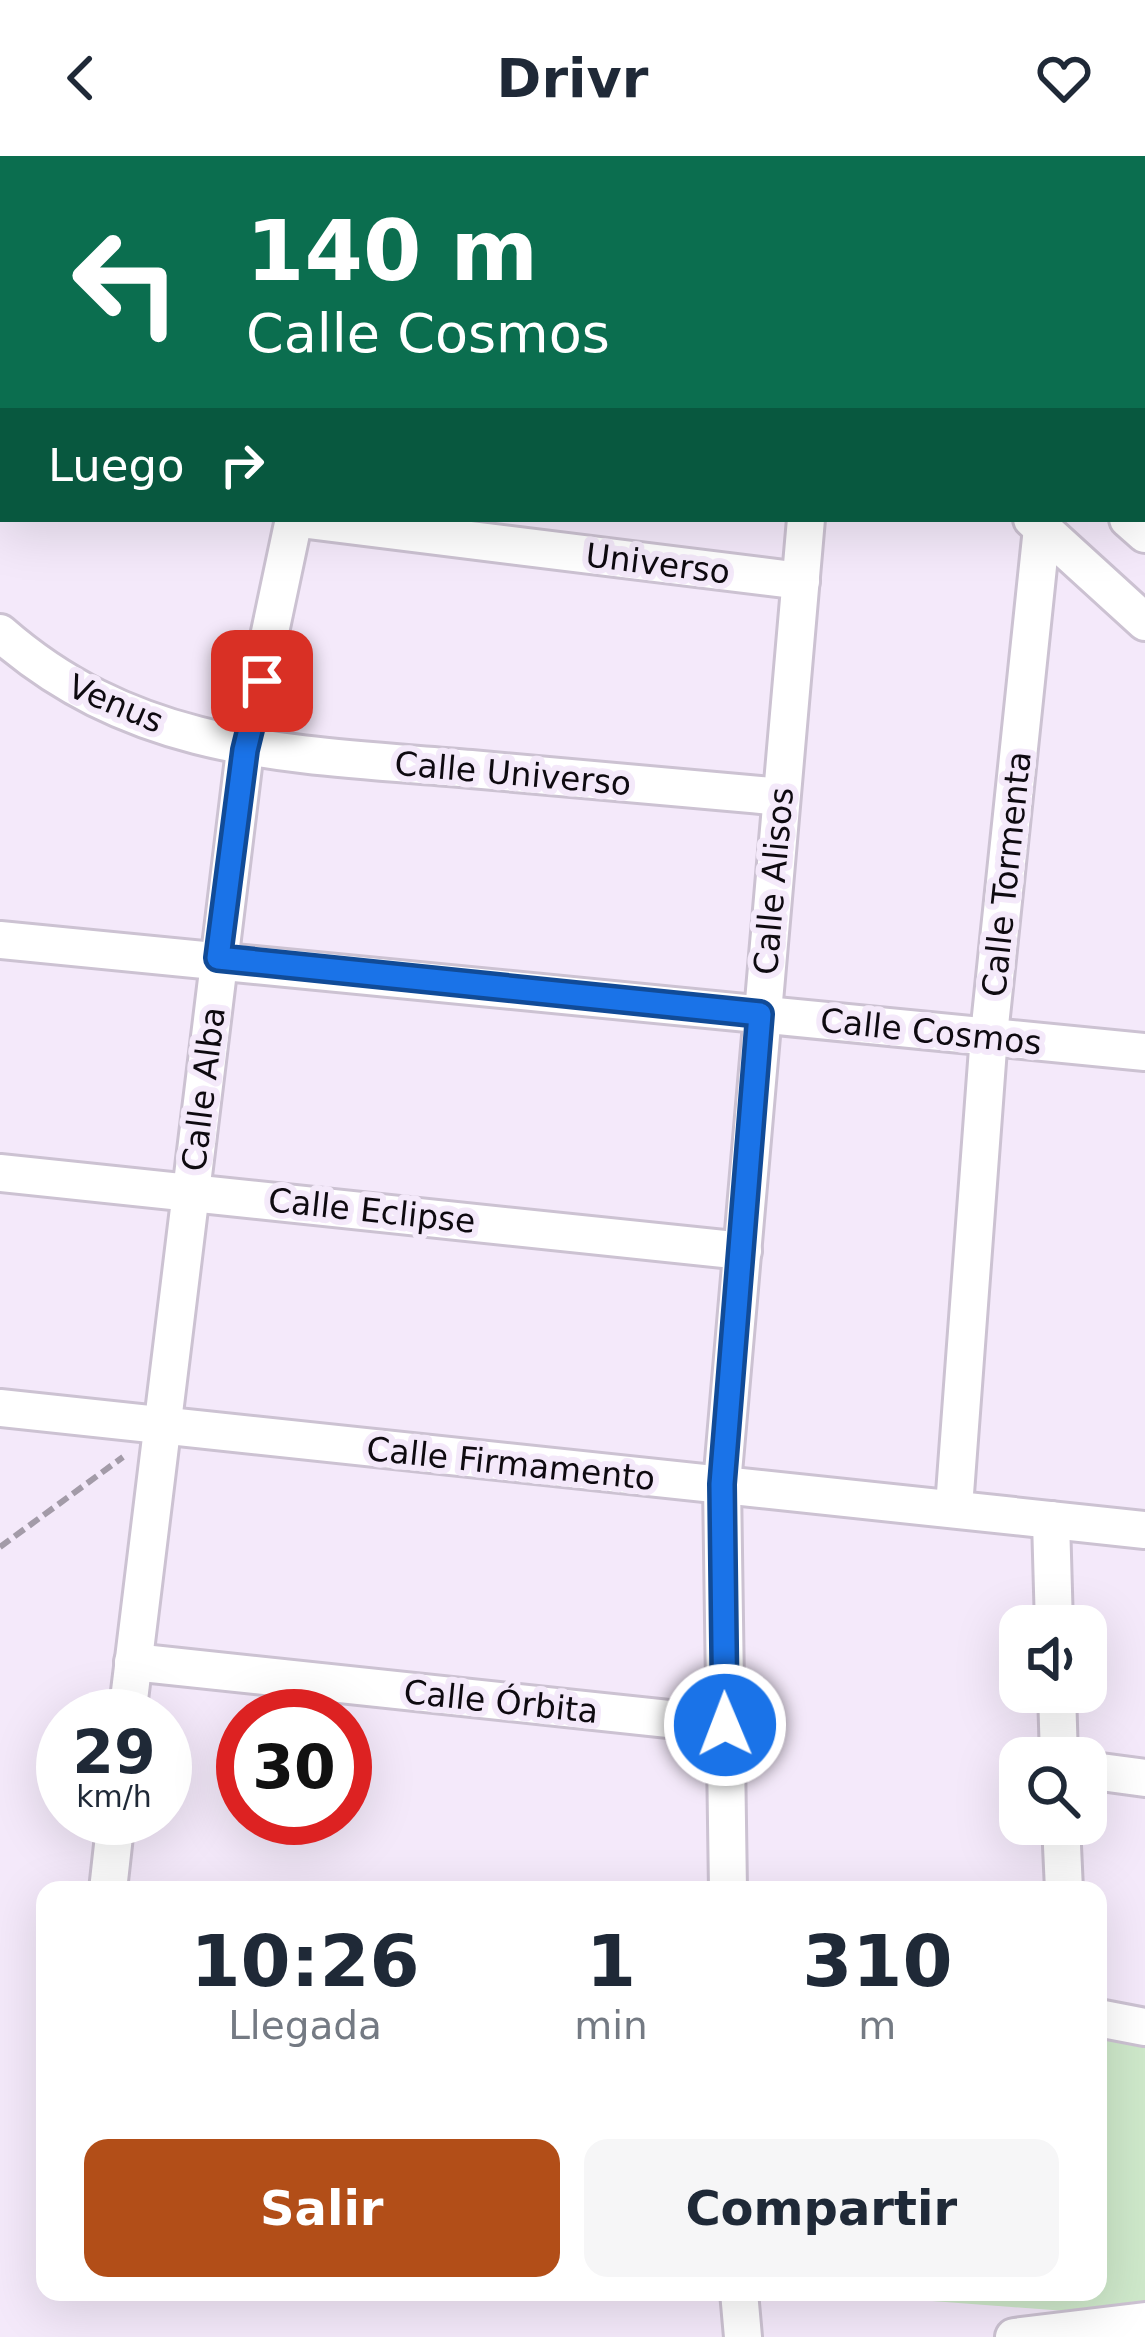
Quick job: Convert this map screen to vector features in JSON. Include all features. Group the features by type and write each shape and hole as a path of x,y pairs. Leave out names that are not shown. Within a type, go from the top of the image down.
{"street":[{"name":"Calle Alba","path":"131,1689 245,750 296,522"},
{"name":"Universo","path":"321,522 801,581"},
{"name":"Calle Alisos","path":"728,1881 722,1484 806,522"},
{"path":"1037,524 1145,622"},
{"name":"Calle Tormenta","path":"954,1507 989,1035 1037,524"},
{"name":"Venus","path":"0,633 42,670 95,699 245,750"},
{"name":"Calle Universo","path":"245,750 781,797"},
{"name":"Calle Cosmos","path":"0,940 1145,1052"},
{"name":"Calle Eclipse","path":"0,1173 743,1251"},
{"name":"Calle Firmamento","path":"0,1408 1145,1530"},
{"path":"1051,1520 1053,1605"},
{"name":"Calle Órbita","path":"134,1662 725,1725"},
{"path":"1107,1773 1145,1778"},
{"path":"109,1881 113,1845"},
{"path":"1062,1845 1064,1881"},
{"path":"1014,2337 1145,2321"}],"path":[{"path":"0,1546 164,1428"}],"green space":[{"path":"1107,2024 1145,2027 1145,2317 932,2301 1107,2301"}],"route":[{"path":"262,681 245,750 218,958 760,1014 722,1484 725,1725"}]}
